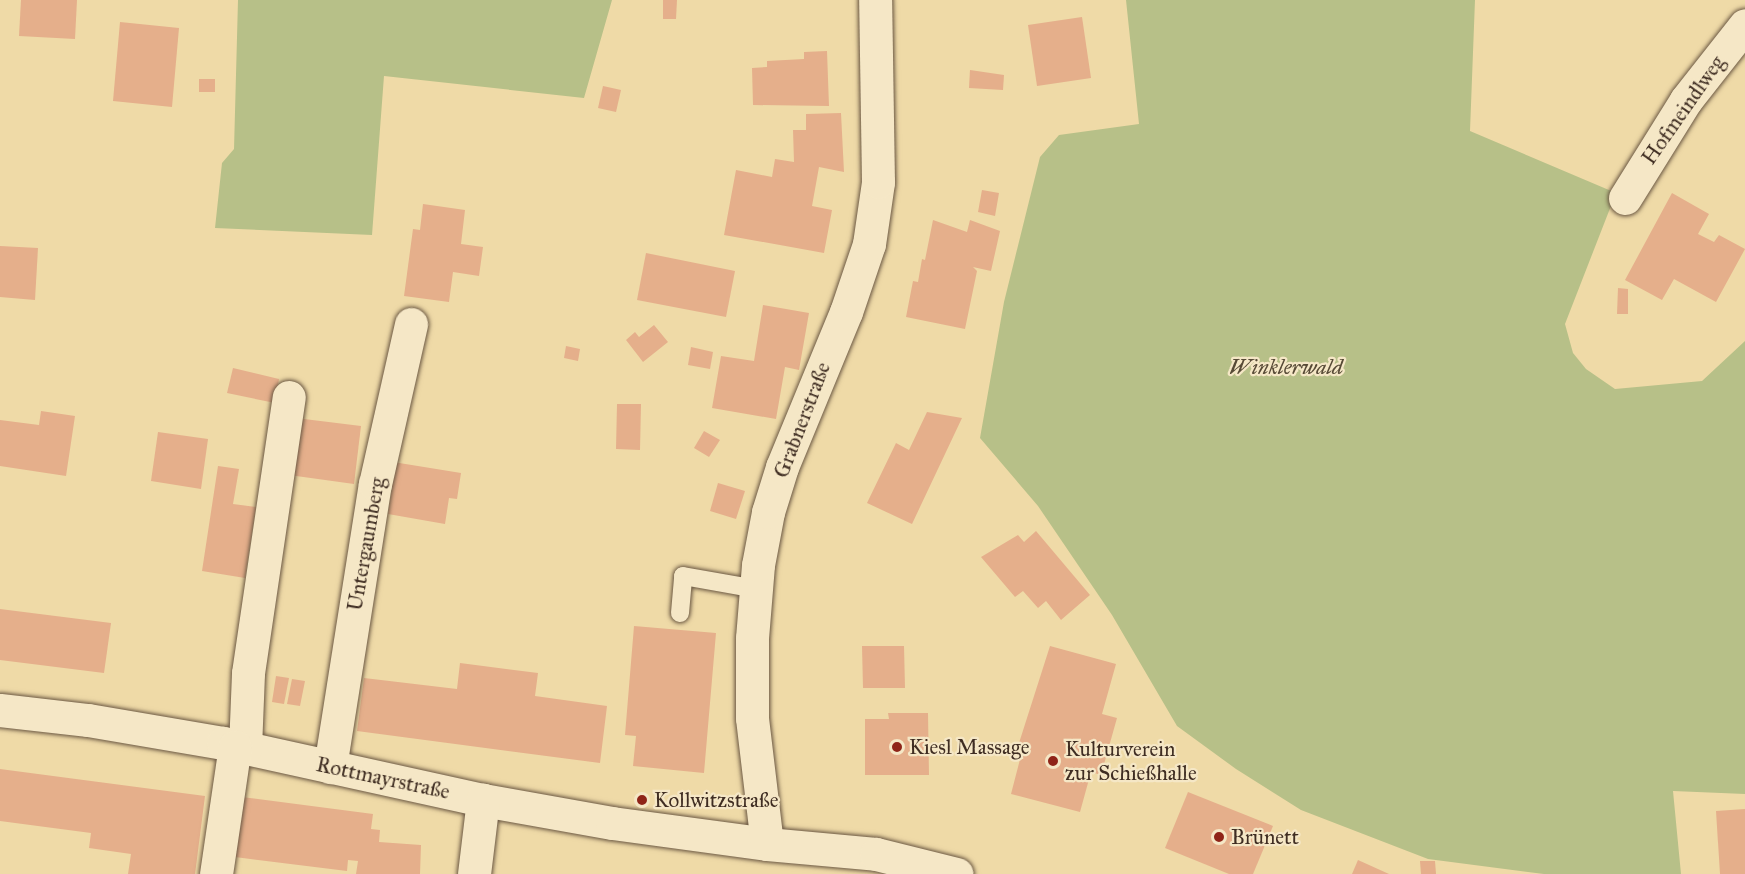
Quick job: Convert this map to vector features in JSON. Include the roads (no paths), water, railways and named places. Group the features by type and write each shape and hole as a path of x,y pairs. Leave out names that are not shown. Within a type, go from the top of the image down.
{"street":[{"name":"Grabnerstraße","path":"767,844 752,718 756,589 768,512 782,467 846,312 869,244 878,182 875,0"},
{"name":"Hofmeindlweg","path":"1625,198 1686,100 1745,25"},
{"name":"Untergaumberg","path":"330,767 375,484 411,324"},
{"path":"216,874 240,747 248,673 289,397"},
{"name":"Rottmayrstraße","path":"0,710 88,720 240,747 483,800 612,823 767,844 826,862 876,854 957,874"},
{"path":"474,874 483,800"}],"lane":[{"path":"680,613 683,576 756,589"}],"place":[{"name":"Kiesl Massage","path":"897,747"},
{"name":"Kulturverein zur Schießhalle","path":"1053,761"},
{"name":"Kollwitzstraße","path":"642,800"},
{"name":"Brünett","path":"1219,837"}],"park label":[{"name":"Winklerwald","path":"1286,367"}]}
